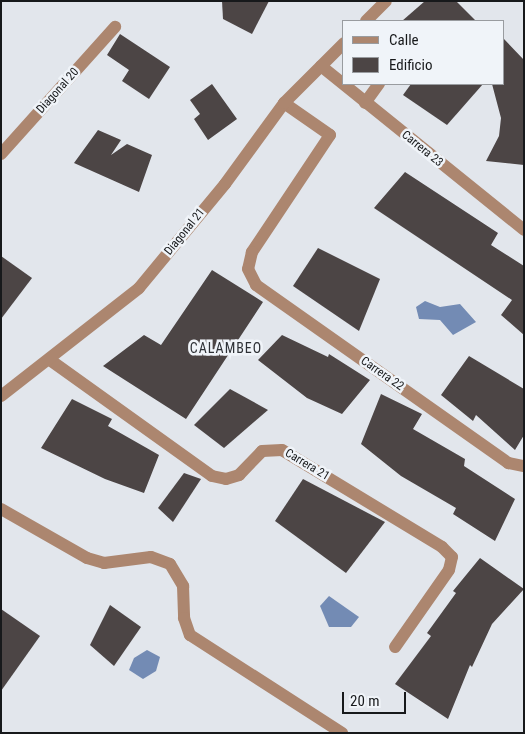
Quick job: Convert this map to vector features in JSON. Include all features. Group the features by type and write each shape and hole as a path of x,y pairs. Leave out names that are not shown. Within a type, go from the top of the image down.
{"street":[{"path":"367,20 386,1"},
{"name":"Diagonal 20","path":"1,154 115,27"},
{"name":"Diagonal 21","path":"1,396 50,360 139,288 225,184 284,103 342,45"},
{"name":"Carrera 23","path":"321,66 342,84"},
{"name":"Carrera 23","path":"344,85 524,230"},
{"path":"365,103 378,85"},
{"name":"Carrera 22","path":"284,103 330,135 252,252 248,269 256,285 508,463 524,466"},
{"name":"Carrera 21","path":"50,360 212,476 226,479 238,475 262,451 282,450 442,547 452,557 450,570 394,647"},
{"path":"1,509 87,558 104,563 151,557 170,564 183,586 184,618 190,635 342,733"}],"water":[{"path":"425,301 440,307 460,304 476,322 453,335 440,320 419,319 416,307"},
{"path":"329,596 359,617 351,627 329,627 320,606"},
{"path":"147,650 160,657 156,671 143,679 129,670 134,658"}],"building":[{"path":"222,1 269,1 252,34 223,19"},
{"path":"425,1 456,1 475,20 403,20"},
{"path":"120,34 170,67 149,99 122,81 129,70 107,55"},
{"path":"505,40 524,60 524,165 486,161 499,136 501,118 492,85 505,85"},
{"path":"212,84 237,119 208,140 194,119 200,114 190,100"},
{"path":"410,85 482,85 447,125 403,95"},
{"path":"98,130 121,140 111,155 127,144 152,155 139,192 74,163"},
{"path":"405,172 498,233 491,245 524,266 524,335 501,315 512,300 374,208"},
{"path":"318,248 380,279 359,331 293,286"},
{"path":"1,256 32,278 1,319"},
{"path":"212,270 263,302 186,419 103,366 144,335 161,345"},
{"path":"282,335 328,357 329,354 370,380 342,414 307,398 258,360"},
{"path":"469,356 524,389 524,435 515,450 476,415 473,421 441,395"},
{"path":"230,389 268,410 224,448 194,425"},
{"path":"381,394 422,414 413,429 465,459 464,466 515,499 495,541 453,514 456,508 401,476 361,444"},
{"path":"72,399 112,419 108,426 159,455 144,493 105,479 41,448"},
{"path":"184,473 201,479 173,522 158,508"},
{"path":"303,479 385,522 346,573 275,521"},
{"path":"480,558 524,589 492,624 472,667 470,665 448,719 395,684 431,636 427,633 456,593 453,591"},
{"path":"110,605 141,627 114,666 90,645"},
{"path":"1,609 40,636 1,691"}],"district":[{"name":"CALAMBEO","path":"226,348"}]}
